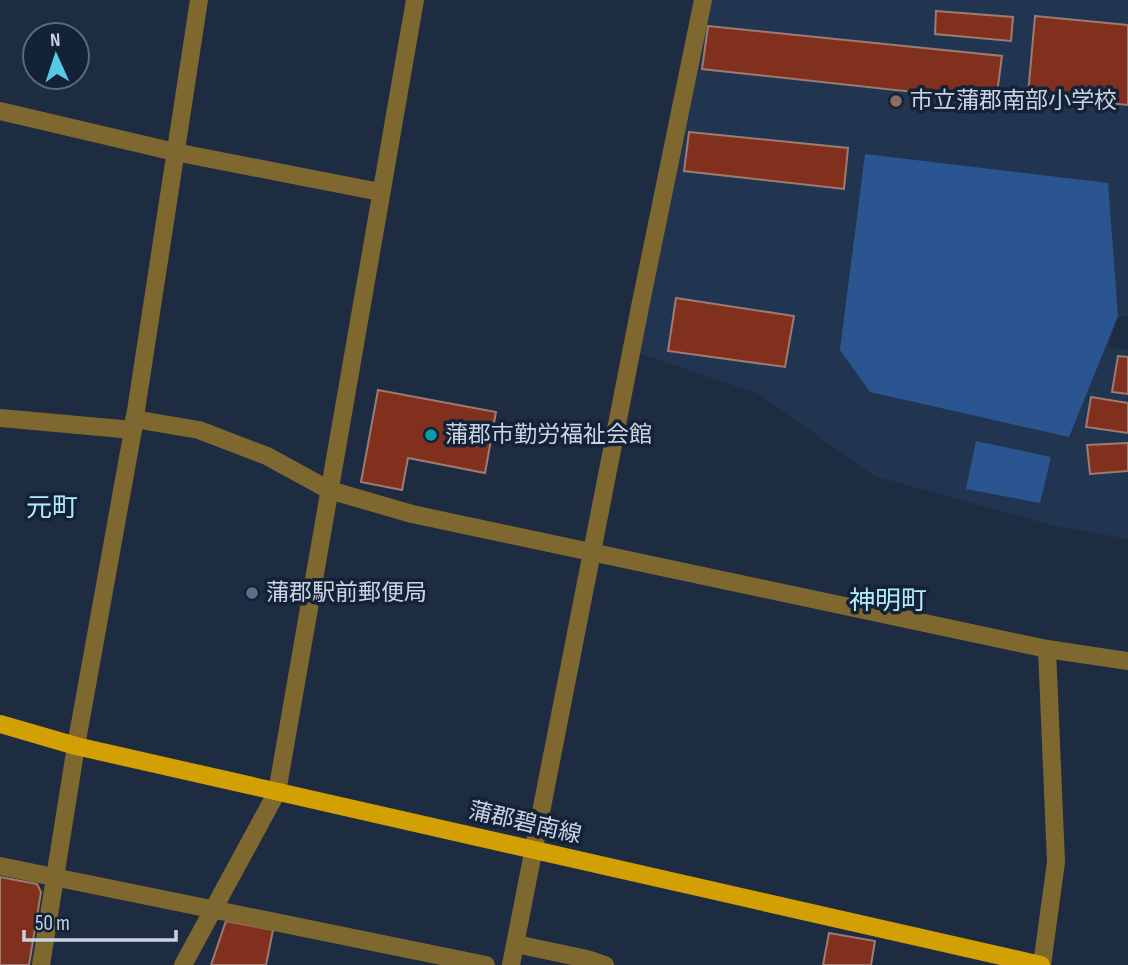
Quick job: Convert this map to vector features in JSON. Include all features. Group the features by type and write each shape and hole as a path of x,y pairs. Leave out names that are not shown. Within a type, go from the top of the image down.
{"main road":[{"name":"蒲郡碧南線","path":"0,724 76,746 1033,964"}],"street":[{"path":"41,965 76,746 134,424 199,0"},
{"path":"183,965 276,792 415,0"},
{"path":"511,965 703,0"},
{"path":"0,111 175,152 380,192"},
{"path":"0,418 41,423 134,424 199,430 267,456 329,490 412,514 1047,649 1128,662"},
{"path":"1033,964 1056,862 1047,649"},
{"path":"0,866 486,965"},
{"path":"516,944 605,965"}],"shaded area":[{"path":"703,0 1128,0 1128,316 1117,317 1108,348 1128,349 1128,539 1055,526 874,476 759,394 632,351"},
{"path":"865,154 1108,183 1118,316 1069,437 870,392 840,350"},
{"path":"976,441 1051,457 1040,503 966,489"}],"building":[{"path":"936,11 1013,17 1011,41 935,34"},
{"path":"1035,16 1128,25 1128,105 1028,95"},
{"path":"708,26 1002,56 996,101 702,69"},
{"path":"689,132 848,148 844,189 684,171"},
{"path":"676,298 794,316 785,367 668,351"},
{"path":"1118,356 1128,357 1128,394 1112,392"},
{"name":"蒲郡市勤労福祉会館","path":"378,390 496,412 485,473 408,458 402,490 361,482"},
{"path":"1091,397 1128,403 1128,433 1086,427"},
{"path":"1128,443 1128,471 1090,474 1087,445"},
{"path":"0,877 37,884 41,892 29,965 0,965"},
{"path":"226,921 273,930 266,965 211,965"},
{"path":"829,933 875,941 871,965 823,965"}],"place":[{"name":"市立蒲郡南部小学校","path":"896,101"},
{"name":"蒲郡市勤労福祉会館","path":"431,435"},
{"name":"蒲郡駅前郵便局","path":"252,593"}],"district":[{"name":"元町","path":"52,508"},
{"name":"神明町","path":"888,601"}]}
